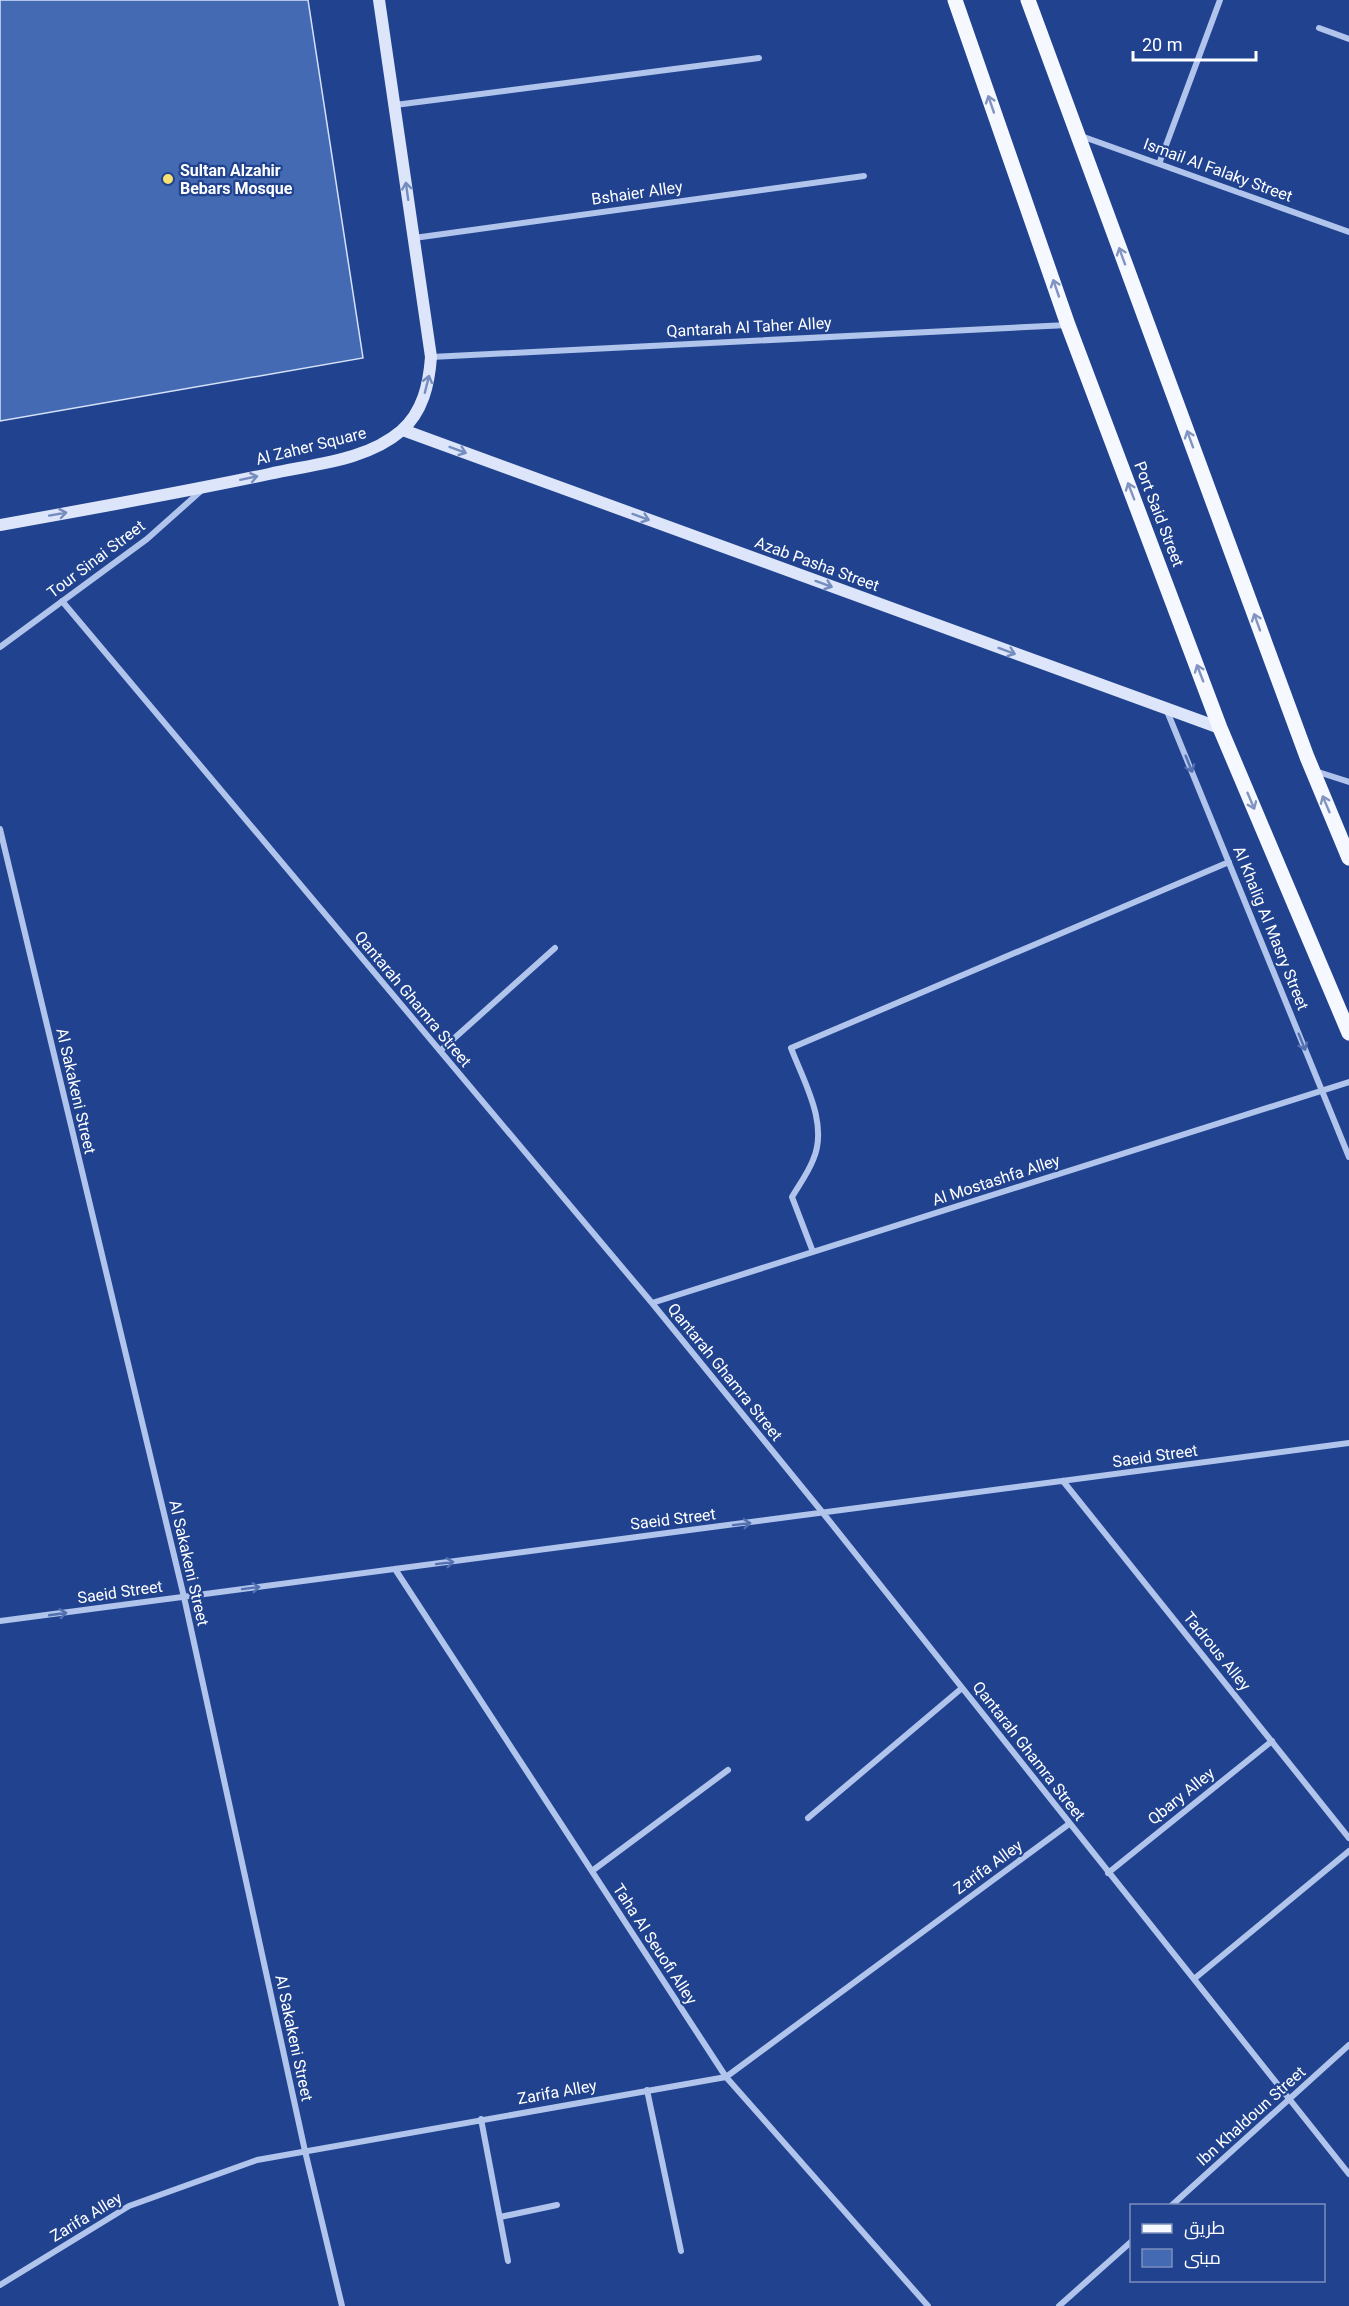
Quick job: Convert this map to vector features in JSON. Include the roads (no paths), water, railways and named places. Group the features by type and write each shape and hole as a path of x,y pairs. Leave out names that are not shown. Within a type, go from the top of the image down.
{"main road":[{"name":"Al Zaher Square","path":"0,525 205,488 356,455 381,446 403,430 419,408 429,384 431,357 379,0"},
{"name":"Port Said Street","path":"955,0 1068,325 1220,728 1349,1033"},
{"path":"1028,0 1312,770 1349,858"},
{"name":"Azab Pasha Street","path":"403,430 1220,728"}],"street":[{"path":"1159,164 1220,0"},
{"path":"1319,28 1349,39"},
{"path":"395,105 759,58"},
{"name":"Ismail Al Falaky Street","path":"1078,135 1349,232"},
{"name":"Bshaier Alley","path":"414,238 864,176"},
{"name":"Qantarah Al Taher Alley","path":"431,357 1068,325"},
{"name":"Tour Sinai Street","path":"0,647 147,539 205,488"},
{"name":"Qantarah Ghamra Street","path":"62,602 652,1303 823,1513 1068,1824 1349,2174"},
{"name":"Al Khalig Al Masry Street","path":"1167,710 1349,1157"},
{"path":"1312,770 1349,782"},
{"name":"Al Sakakeni Street","path":"0,829 184,1597 305,2151 342,2306"},
{"path":"813,1252 792,1197 814,1159 819,1140 818,1120 791,1048 1229,862"},
{"path":"440,1051 555,948"},
{"name":"Al Mostashfa Alley","path":"652,1303 1349,1082"},
{"name":"Saeid Street","path":"0,1621 1349,1443"},
{"name":"Tadrous Alley","path":"1063,1481 1349,1838"},
{"name":"Taha Al Seuofi Alley","path":"395,1569 726,2077 928,2306"},
{"path":"808,1818 962,1688"},
{"name":"Qbary Alley","path":"1108,1873 1272,1741"},
{"path":"592,1871 728,1770"},
{"name":"Zarifa Alley","path":"0,2285 129,2206 257,2160 726,2077 1068,1824"},
{"path":"1194,1979 1349,1851"},
{"name":"Ibn Khaldoun Street","path":"1172,2204 1349,2045"},
{"path":"647,2090 681,2251"},
{"path":"481,2119 508,2261"},
{"path":"500,2217 557,2205"},
{"path":"1059,2306 1130,2242"}],"place":[{"name":"Sultan Alzahir Bebars Mosque","path":"168,179"}]}
